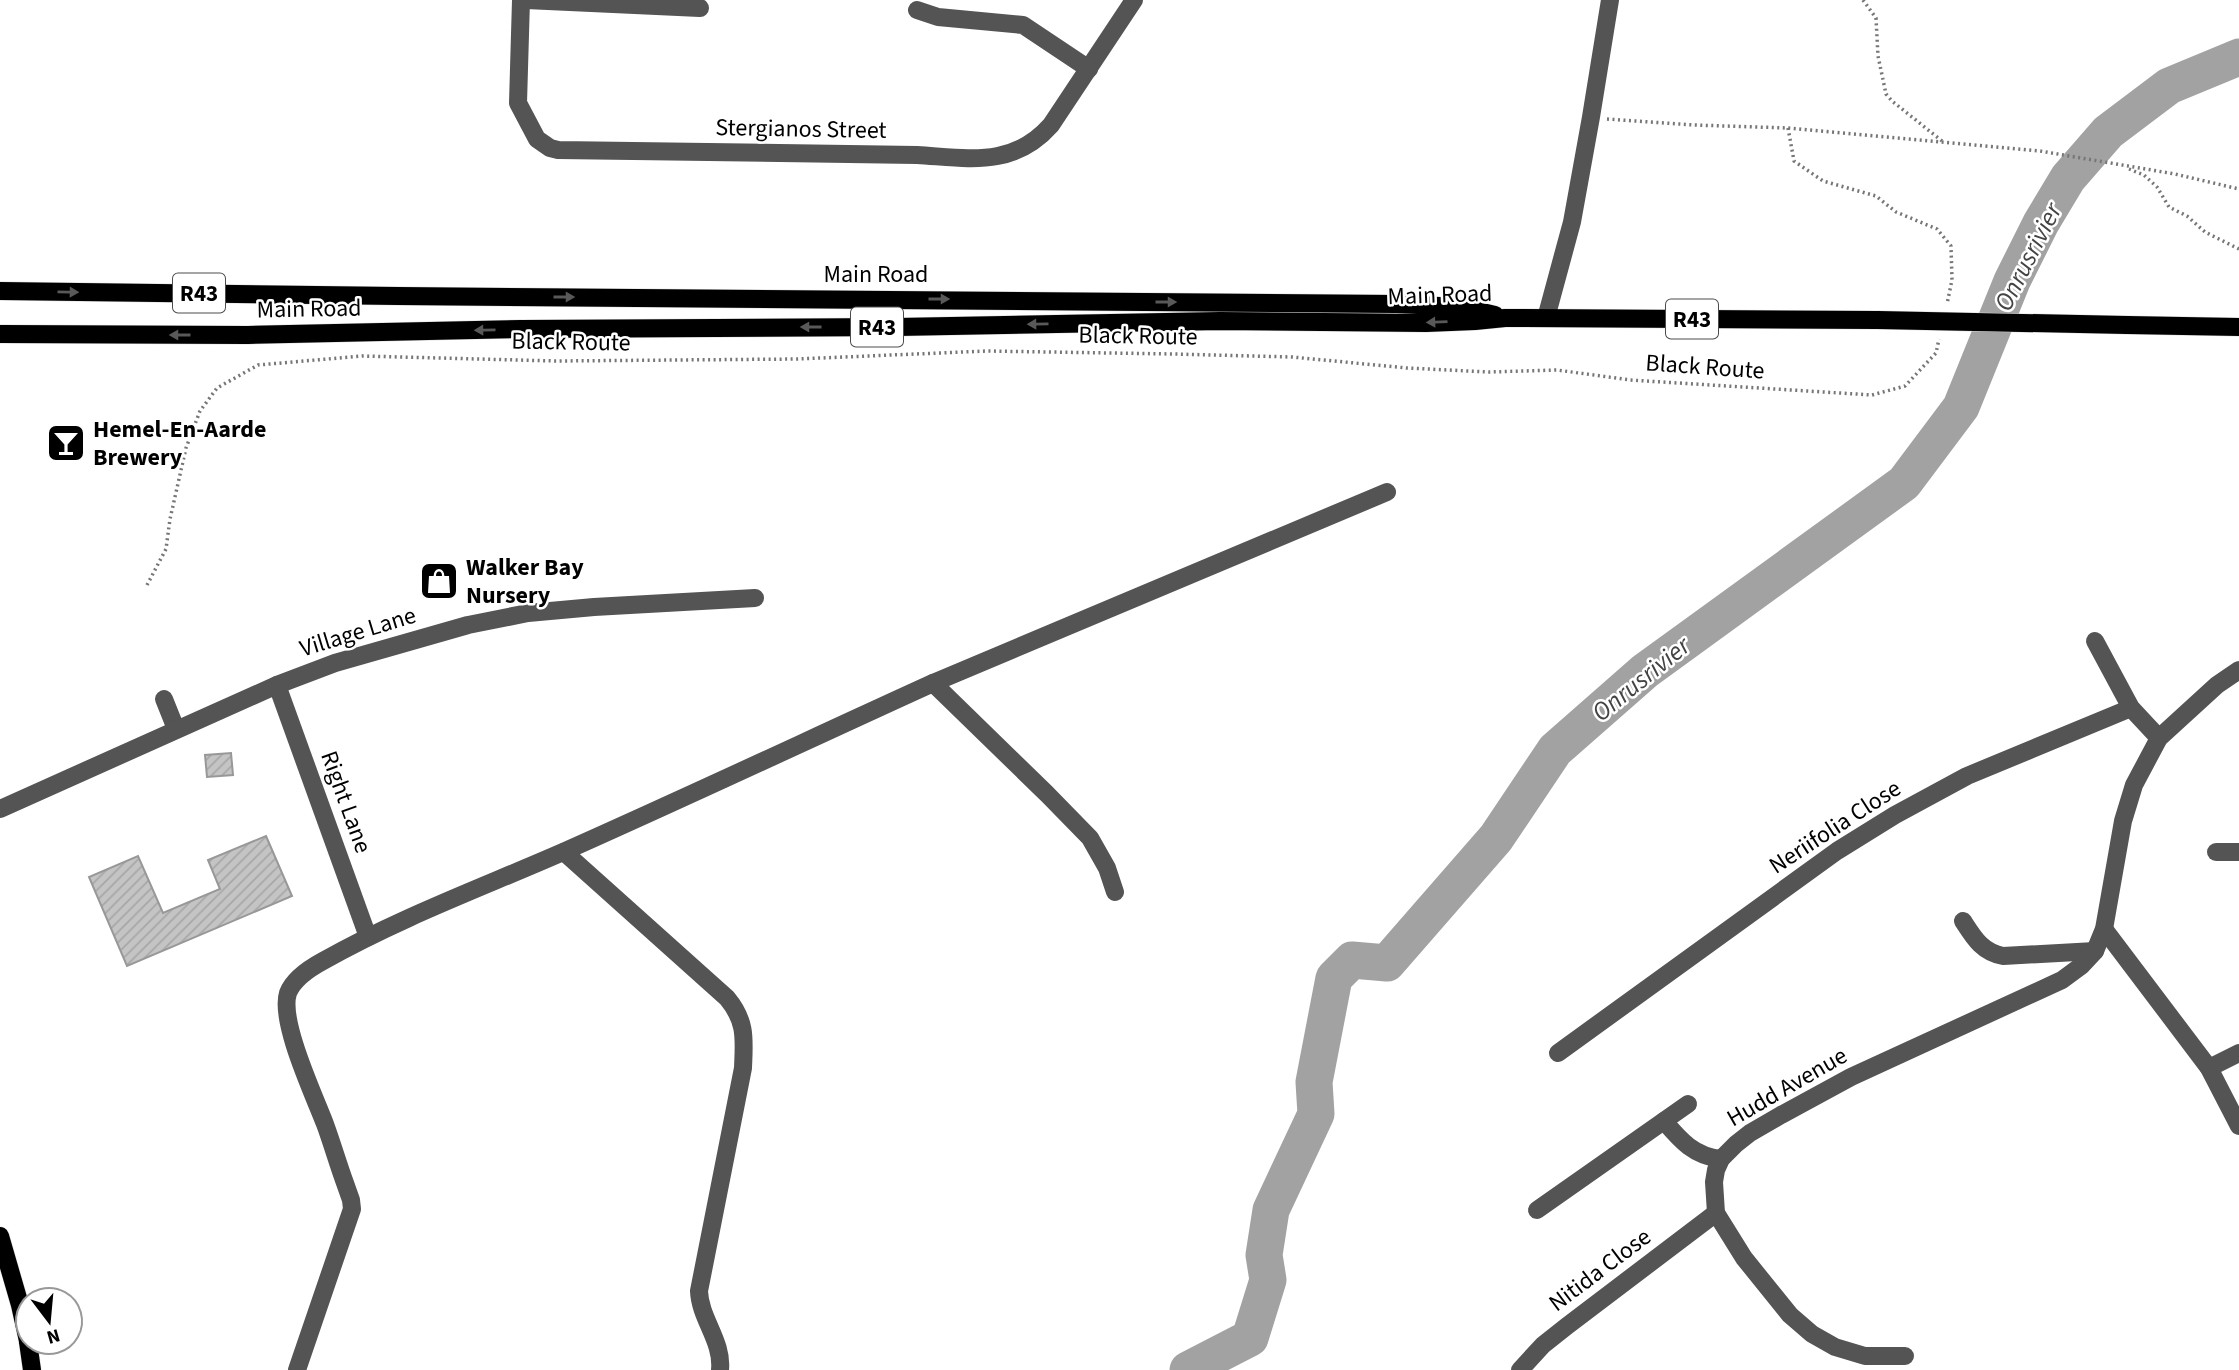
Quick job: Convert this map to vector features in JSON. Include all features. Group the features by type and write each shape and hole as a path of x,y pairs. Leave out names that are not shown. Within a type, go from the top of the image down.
{"main road":[{"name":"Main Road","path":"0,291 1396,304 1461,307 1505,318"},
{"name":"R43","path":"1505,318 1878,320 2239,327"},
{"name":"Main Road","path":"0,334 248,335 1220,321 1426,323 1505,318"},
{"path":"0,1236 14,1286"}],"street":[{"path":"524,0 699,8"},
{"name":"Stergianos Street","path":"524,0 518,103 537,139 558,150 991,158 1021,149 1043,135 1134,0"},
{"path":"1546,318 1572,222 1610,0"},
{"path":"917,10 938,17 1023,25 1088,69"},
{"path":"297,1370 352,1209 289,1025 288,993 307,971 368,937 564,852 933,683 1387,492"},
{"name":"Village Lane","path":"0,809 276,685 335,663 468,625 528,613 755,598"},
{"path":"2095,641 2131,708 2159,738"},
{"name":"Hudd Avenue","path":"1716,1213 1714,1182 1721,1159 1750,1133 1862,1071 2062,979 2081,966 2095,951 2104,929 2123,821 2134,785 2159,738 2217,685 2239,670"},
{"path":"933,683 1090,838 1107,868 1115,892"},
{"name":"Right Lane","path":"276,685 368,937"},
{"path":"164,699 176,729"},
{"name":"Neriifolia Close","path":"1558,1053 1837,851 1895,815 1967,776 2131,708"},
{"path":"564,852 727,998 740,1017 744,1034 743,1068 699,1291 702,1308 719,1350 720,1370"},
{"path":"2216,852 2239,852"},
{"path":"1963,921 1981,947 1994,954 2003,956 2095,951"},
{"path":"2104,929 2209,1068 2239,1126"},
{"path":"2209,1068 2239,1053"},
{"path":"1537,1210 1688,1104"},
{"path":"1664,1121 1684,1144 1709,1158 1721,1159"},
{"path":"1716,1213 1767,1288 1790,1315 1812,1334 1835,1347 1866,1356 1905,1356"},
{"name":"Nitida Close","path":"1520,1370 1543,1345 1716,1213"}],"path":[{"path":"1863,0 1876,18 1878,56 1886,94 1943,142"},
{"path":"1591,117 1694,125 1788,128 2040,151 2175,174 2239,189"},
{"path":"1788,128 1794,161 1823,181 1876,197 1896,212 1937,229 1951,246 1952,280 1947,304"},
{"path":"2124,166 2144,175 2157,187 2169,207 2239,249"},
{"name":"Black Route","path":"147,585 166,550 186,448 200,411 217,388 258,365 362,356 556,361 797,359 987,351 1173,354 1292,357 1406,368 1489,372 1557,370 1630,380 1872,395 1905,386 1936,353 1941,329"}],"building":[{"path":"231,753 233,775 207,777 205,755"},
{"path":"266,836 292,896 127,966 89,877 138,856 163,913 220,889 208,860"}],"waterway":[{"name":"Onrusrivier","path":"1188,1370 1250,1338 1268,1280 1264,1255 1271,1210 1316,1114 1314,1082 1334,978 1352,960 1387,963 1496,838 1555,750 1645,671 1904,483 1961,407 2012,281 2041,223 2068,178 2108,132 2169,86 2239,57"}],"place":[{"name":"Hemel-En-Aarde Brewery","path":"66,443"},
{"name":"Walker Bay Nursery","path":"439,581"}]}
